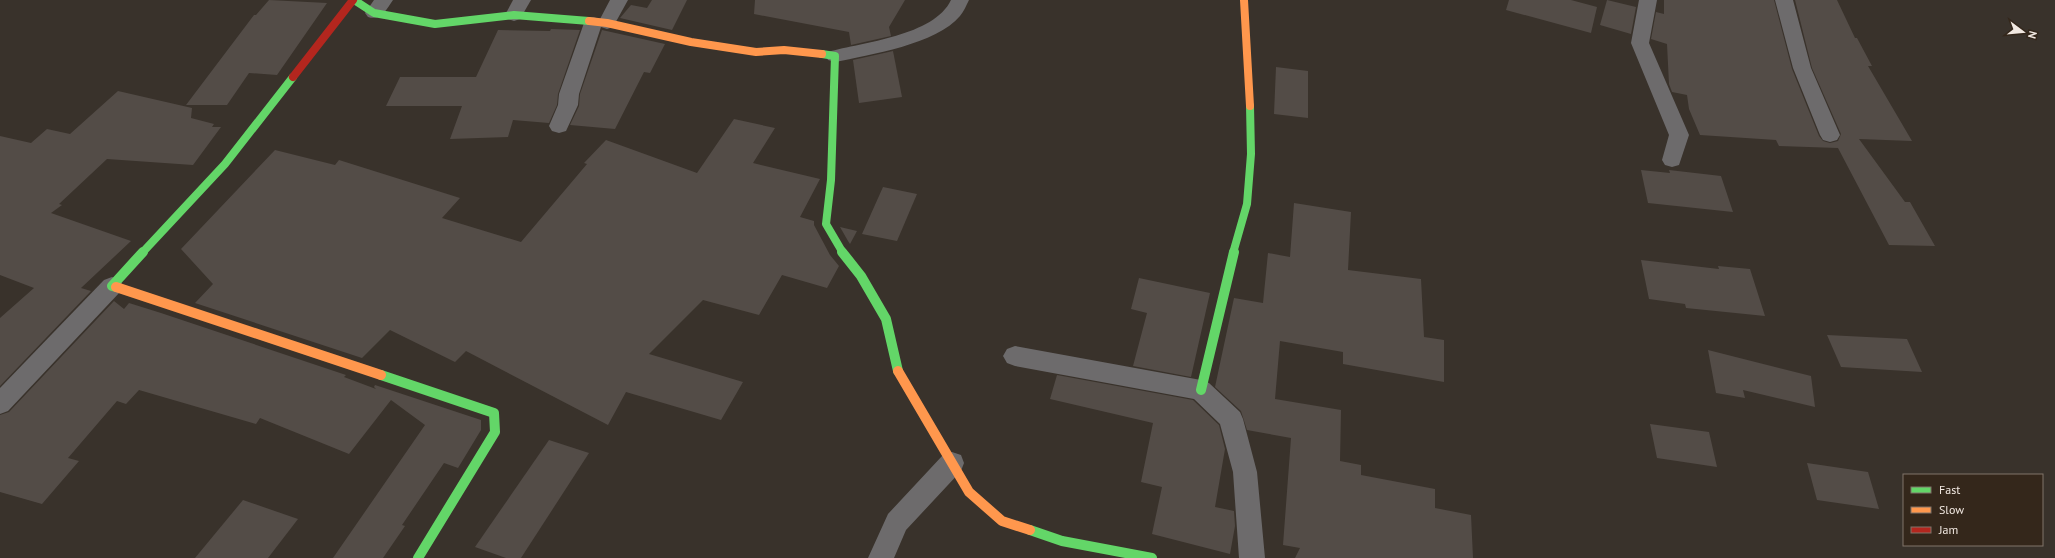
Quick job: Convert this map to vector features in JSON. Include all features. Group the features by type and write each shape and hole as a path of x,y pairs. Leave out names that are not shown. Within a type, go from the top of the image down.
{"street":[{"path":"0,404 225,164 353,0 379,6 435,24 518,8 691,42 756,52 784,50 835,56 886,44 933,27 953,13 960,0"},
{"path":"559,126 568,105 569,94 600,23 619,0"},
{"path":"1201,390 1225,284 1247,204 1251,154 1249,66 1244,0"},
{"path":"1648,0 1640,43 1679,135 1672,160"},
{"path":"1784,0 1802,68 1830,135"},
{"path":"835,56 831,180 826,224 839,248 861,276 886,319 899,374 969,492 1002,521 1062,541 1152,558"},
{"path":"112,286 494,412 495,432 418,558"},
{"path":"1015,356 1201,390 1230,419 1245,472 1252,558"},
{"path":"881,558 897,522 952,463"}],"building":[{"path":"269,0 327,3 277,75 249,73 227,105 186,105 254,15 256,15"},
{"path":"652,0 687,0 672,30 620,18 631,5 647,8"},
{"path":"755,0 905,0 889,27 891,36 851,45 849,32 754,14"},
{"path":"1509,0 1571,0 1597,7 1591,33 1506,10"},
{"path":"1607,0 1636,7 1631,34 1600,25"},
{"path":"1664,0 1774,0 1792,69 1819,136 1823,141 1830,143 1838,141 1841,134 1812,68 1795,0 1837,0 1855,38 1857,38 1872,66 1868,66 1912,141 1859,139 1905,202 1910,202 1935,246 1889,245 1838,148 1779,146 1776,140 1700,135 1689,109 1687,95 1672,92 1669,84 1667,44 1651,39 1656,12 1664,14"},
{"path":"551,29 580,30 558,94 557,105 549,123 513,120 508,137 450,139 462,106 386,106 400,77 476,77 498,30 550,31"},
{"path":"602,30 665,44 650,73 644,72 615,129 570,125 579,106 580,94"},
{"path":"893,51 902,97 859,103 853,60"},
{"path":"1276,67 1308,71 1308,118 1274,114"},
{"path":"118,91 192,108 191,118 214,124 212,127 221,127 193,165 107,159 59,204 62,205 51,213 131,241 81,288 91,291 0,386 0,318 34,288 0,275 0,136 31,143 47,129 70,134"},
{"path":"734,119 775,128 753,163 820,179 800,217 814,221 814,225 830,255 839,266 827,288 782,275 759,315 703,300 649,354 743,382 721,420 626,392 608,425 466,351 455,362 390,330 362,358 195,303 213,284 181,249 275,150 335,165 339,160 460,198 442,218 521,242 587,164 584,163 606,140 697,173"},
{"path":"1641,170 1670,173 1669,170 1721,176 1733,212 1648,203"},
{"path":"883,187 917,194 897,241 862,234"},
{"path":"1294,203 1351,212 1348,270 1421,279 1424,337 1444,340 1444,382 1343,364 1343,352 1280,341 1275,399 1341,410 1340,461 1361,465 1361,475 1435,489 1435,508 1471,515 1473,558 1295,558 1300,548 1283,545 1291,438 1247,430 1241,411 1215,387 1234,298 1263,303 1268,253 1290,257"},
{"path":"840,227 857,231 850,244 848,241"},
{"path":"1641,260 1719,269 1718,266 1750,269 1765,316 1686,308 1685,304 1649,299"},
{"path":"1139,278 1210,293 1191,377 1133,366 1147,313 1131,309"},
{"path":"114,301 124,309 129,303 346,375 344,377 376,389 374,387 375,385 481,420 481,430 458,468 444,463 402,525 405,526 383,558 333,558 425,425 391,400 349,454 260,418 256,424 139,390 126,404 117,401 68,458 79,461 42,504 0,492 0,415 9,412"},
{"path":"1827,335 1907,339 1922,372 1841,367"},
{"path":"1708,350 1811,376 1815,407 1743,390 1745,398 1716,393"},
{"path":"1057,375 1193,400 1219,425 1225,449 1215,507 1234,511 1235,526 1230,554 1152,534 1162,487 1141,482 1153,423 1050,399"},
{"path":"1650,424 1709,432 1717,467 1657,458"},
{"path":"549,440 589,453 521,558 506,558 475,547"},
{"path":"1807,463 1868,472 1879,509 1817,500"},
{"path":"243,500 298,519 268,558 195,558"}],"traffic: fast":[{"path":"354,0 374,13 435,24 514,15 589,21"},
{"path":"822,54 835,56 831,180 826,224 839,248 861,276 886,319 898,371"},
{"path":"116,287 112,286 225,164 293,77"},
{"path":"1201,390 1225,284 1247,204 1251,154 1250,106"},
{"path":"381,375 494,413 495,432 418,558"},
{"path":"1030,530 1062,541 1152,558"}],"traffic: slow":[{"path":"1244,0 1250,106"},
{"path":"589,21 607,23 691,42 756,52 784,50 822,54"},
{"path":"116,287 381,375"},
{"path":"898,371 969,492 1002,521 1030,530"}],"traffic: jam":[{"path":"293,77 353,0"}]}
